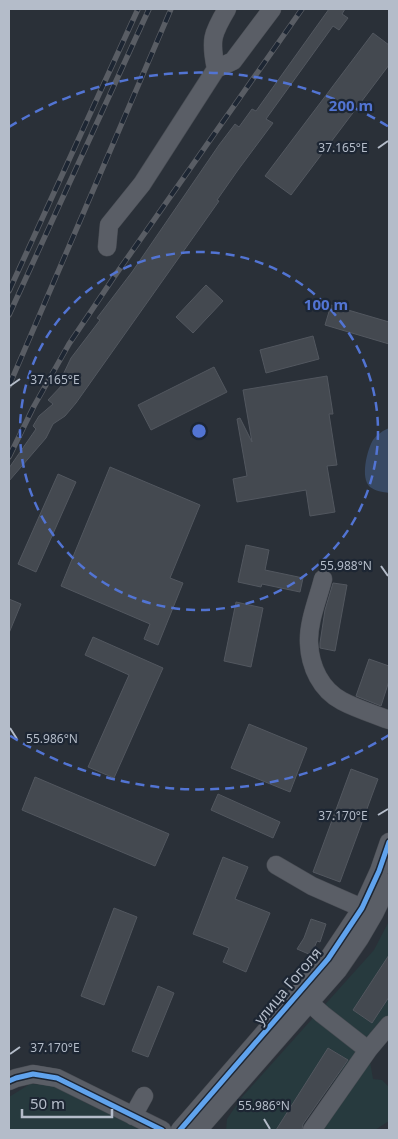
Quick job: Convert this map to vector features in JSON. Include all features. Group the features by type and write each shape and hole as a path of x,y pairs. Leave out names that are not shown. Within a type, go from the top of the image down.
{"street":[{"path":"216,69 211,47 216,27 227,9"},
{"path":"107,247 109,225 142,184 216,69 233,62 272,9"},
{"path":"324,579 311,622 309,643 313,666 323,686 341,701 389,720"},
{"name":"улица Гоголя","path":"180,1130 305,998 362,908 380,871 389,842"},
{"path":"276,865 312,886 362,908"},
{"path":"198,1130 305,998 338,970 374,914 389,882"},
{"path":"305,998 368,1050"},
{"path":"316,1128 368,1050 389,1025"},
{"path":"11,1078 33,1074 57,1078 162,1130"},
{"path":"133,1116 144,1096"}],"green space":[{"path":"389,921 389,955 353,1010 372,1023 389,997 389,1025 368,1050 373,1079 382,1080 389,1087 389,1121 375,1130 303,1130 348,1060 329,1048 276,1130 226,1130 227,1119 242,1097 374,950"},
{"path":"30,1084 50,1085 67,1091 86,1103 143,1130 9,1130 9,1097"}],"water":[{"path":"389,428 389,493 370,487 365,477 365,471 367,457 373,440"}],"building":[{"path":"329,9 345,9 342,14 348,18 339,30 333,26 266,119 273,123 238,170 217,200 219,201 76,403 65,416 53,424 46,438 9,481 9,468 36,429 33,426 39,416 53,404 48,400 65,382 61,379 71,358 100,320 97,318 132,272 219,145 235,124 239,127 252,109 256,111"},
{"path":"373,33 389,45 389,65 291,195 265,176"},
{"path":"206,285 223,301 193,333 176,317"},
{"path":"331,305 389,322 389,344 325,325"},
{"path":"313,336 319,359 266,373 260,350"},
{"path":"214,367 227,392 151,430 138,405"},
{"path":"327,376 333,414 329,414 337,465 327,466 335,512 310,516 306,490 237,502 233,479 247,476 237,419 240,418 252,442 243,390"},
{"path":"110,467 200,505 170,578 183,583 158,645 144,639 150,624 61,586"},
{"path":"58,474 76,482 36,572 18,564"},
{"path":"246,545 269,550 265,570 303,578 300,592 262,584 261,587 238,582"},
{"path":"333,583 347,585 335,651 320,648 325,610"},
{"path":"9,599 21,604 9,633"},
{"path":"236,602 263,608 251,667 224,661"},
{"path":"93,637 163,668 114,778 88,767 129,675 85,655"},
{"path":"369,659 389,666 389,681 381,706 356,696"},
{"path":"249,724 307,748 290,792 231,768"},
{"path":"351,769 378,779 340,882 313,872"},
{"path":"35,777 169,834 155,866 22,810"},
{"path":"218,794 280,822 273,838 211,810"},
{"path":"223,857 248,867 235,899 270,913 246,972 223,962 229,948 193,934"},
{"path":"114,908 137,917 104,1005 81,996"},
{"path":"311,919 326,924 320,942 317,941 311,955 297,949 304,938"},
{"path":"389,955 389,997 372,1023 353,1010"},
{"path":"158,986 174,993 148,1057 132,1051"},
{"path":"328,1048 348,1060 303,1124 302,1130 276,1130"}],"railway":[{"path":"9,291 138,9"},
{"path":"9,315 149,9"},
{"path":"9,386 171,9"},
{"path":"9,457 34,406 69,344 302,9"}],"cycle path":[{"path":"180,1130 328,959 362,908 379,871 389,842"},
{"path":"9,1081 33,1074 57,1078 162,1130"}]}
